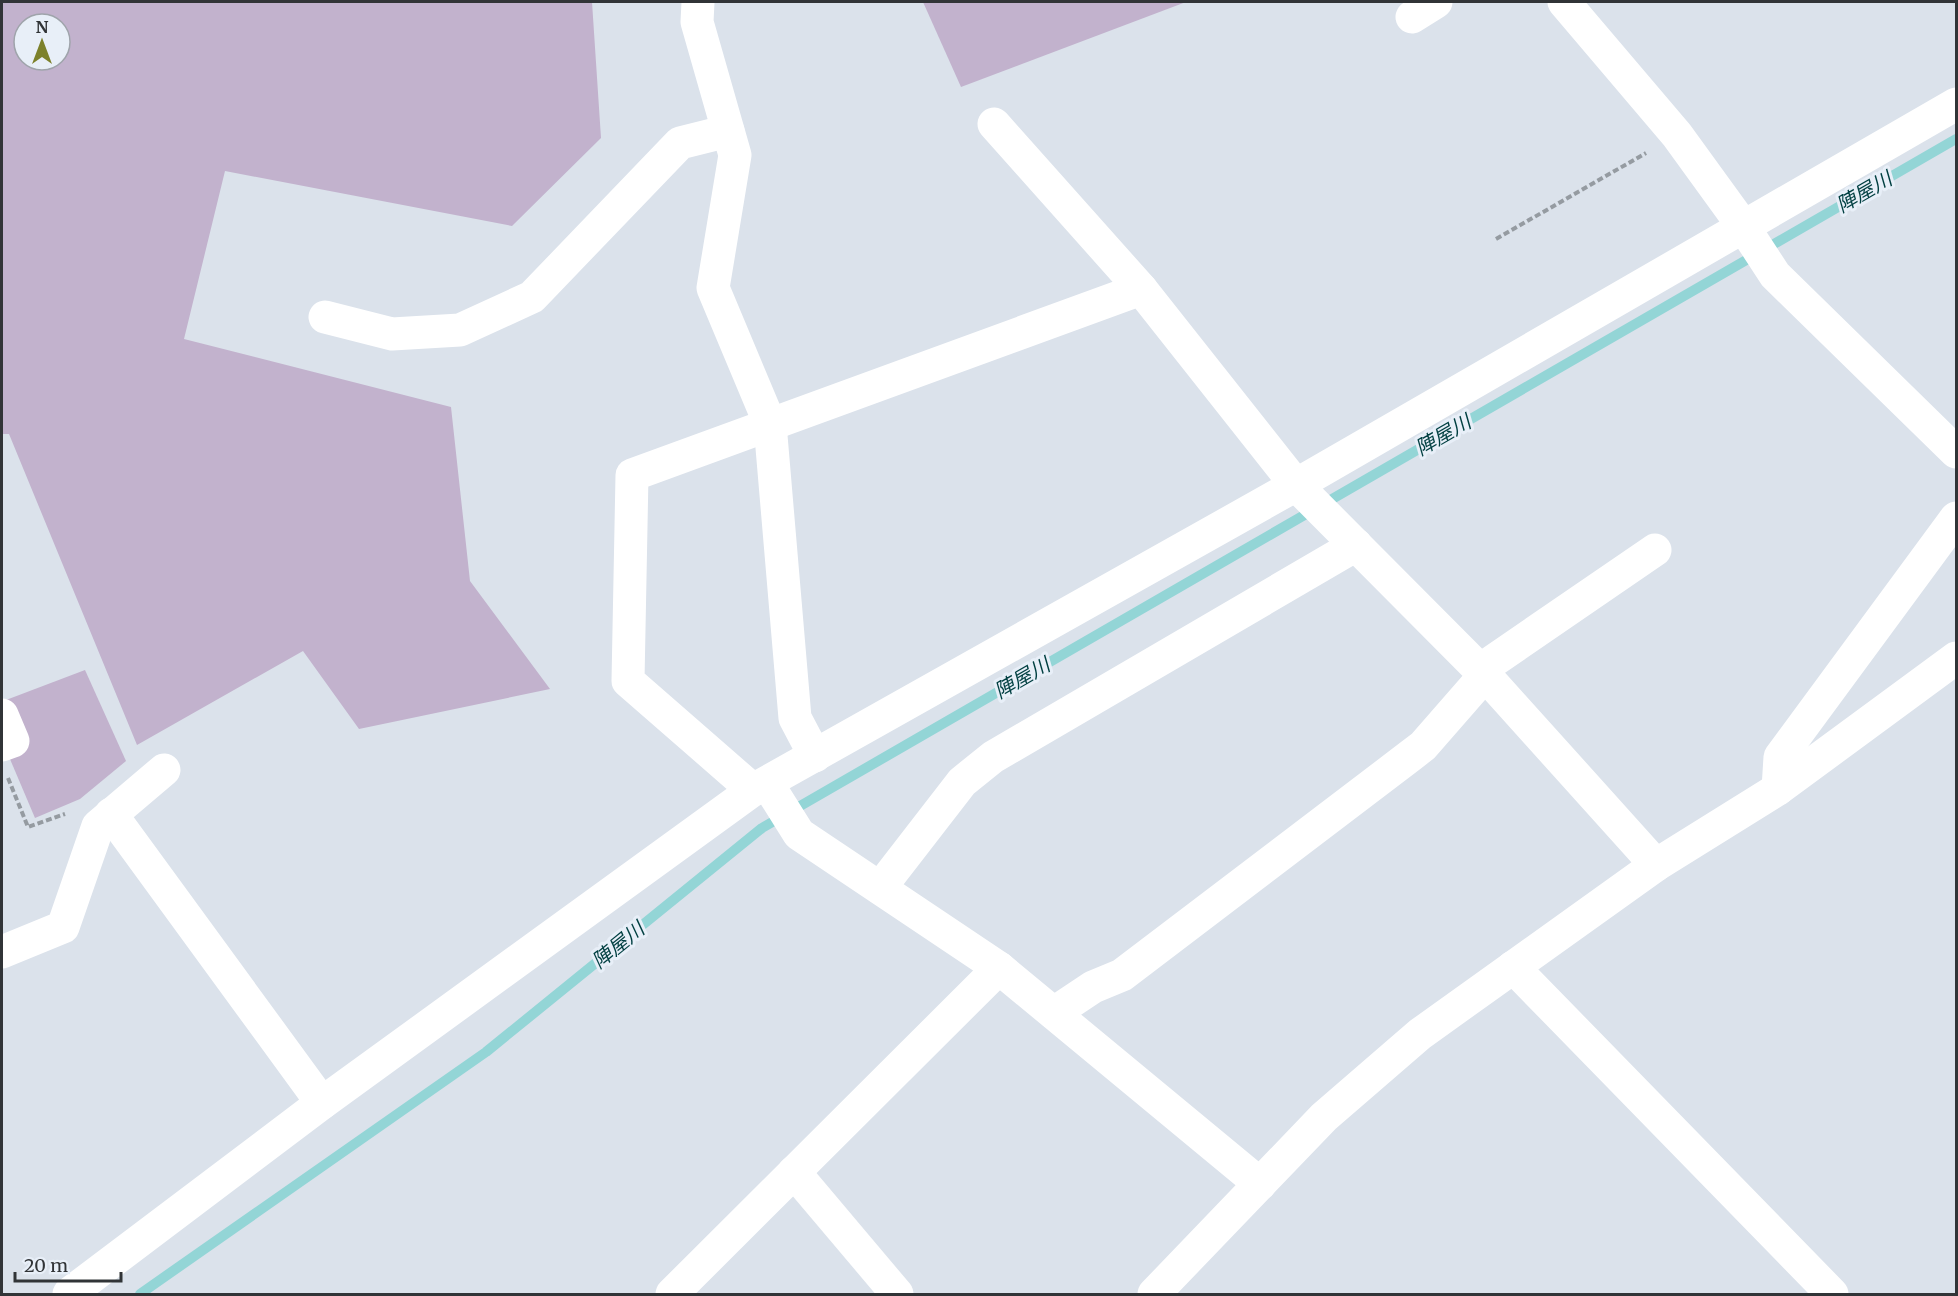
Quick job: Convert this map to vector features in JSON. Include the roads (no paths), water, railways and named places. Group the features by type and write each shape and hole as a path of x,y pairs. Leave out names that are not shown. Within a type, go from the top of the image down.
{"street":[{"path":"698,2 697,22 735,155 713,288 770,424 795,718 815,756"},
{"path":"1564,2 1677,135 1775,275 1956,452"},
{"path":"69,1294 322,1104 765,789 815,756 1754,243 1956,104"},
{"path":"994,124 1141,289 1302,491 1483,673 1656,865"},
{"path":"325,317 392,334 460,330 531,297 680,143 729,131"},
{"path":"1141,289 632,475 628,681 765,789 799,834 999,968 1260,1184"},
{"path":"1778,789 1780,757 1956,518"},
{"path":"880,888 962,782 993,757 1356,545"},
{"path":"1054,1013 1093,987 1122,975 1423,746 1483,673 1655,550"},
{"path":"1154,1294 1324,1117 1420,1034 1656,865 1778,789 1955,663"},
{"path":"2,715 13,741 4,759"},
{"path":"2,952 63,927 98,826 164,770"},
{"path":"111,814 322,1104"},
{"path":"1513,967 1832,1294"},
{"path":"672,1294 999,968"},
{"path":"794,1172 897,1294"}],"waterway":[{"name":"陣屋川","path":"140,1294 486,1052 762,828 1956,139"}]}
